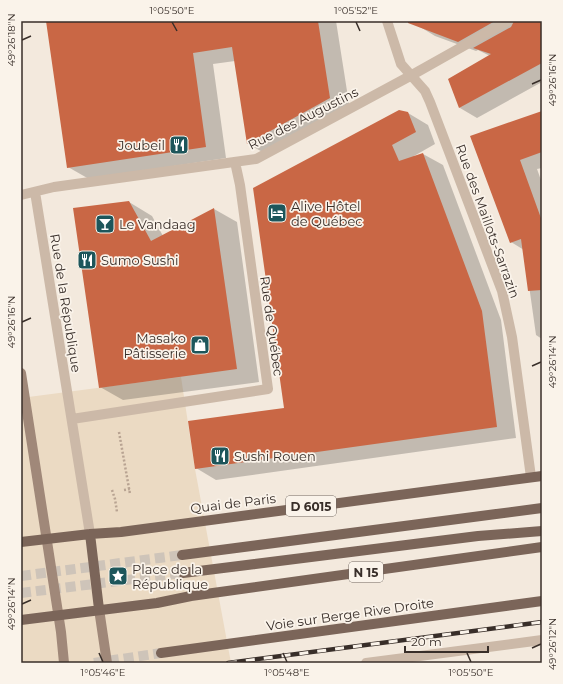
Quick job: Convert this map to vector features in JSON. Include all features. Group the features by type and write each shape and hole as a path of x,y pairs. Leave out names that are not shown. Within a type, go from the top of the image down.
{"main road":[{"path":"21,374 64,663"},
{"name":"Quai de Paris","path":"46,538 120,532 542,476"},
{"name":"D 6015","path":"182,554 542,508"},
{"path":"183,573 478,536 542,531"},
{"path":"90,534 107,661"},
{"name":"D 6015","path":"21,542 46,538"},
{"name":"N 15","path":"58,615 157,603 190,596 542,548"},
{"name":"Voie sur Berge Rive Droite","path":"161,653 542,601"},
{"path":"21,620 58,615"}],"street":[{"name":"Rue des Maillots-Sarrazin","path":"387,21 401,64 425,91 430,102 502,291 512,337 531,477"},
{"name":"Rue des Augustins","path":"21,195 54,188 256,159 412,76 508,21"},
{"name":"Rue de Québec","path":"72,419 268,389 240,185 235,162"},
{"name":"Rue de la République","path":"35,192 72,419"},
{"path":"72,419 90,534"},
{"path":"366,663 542,640"}],"path":[{"path":"119,428 130,494"},
{"path":"124,490 130,489"},
{"path":"112,490 117,515"}],"shaded area":[{"name":"Place de la République","path":"181,377 195,469 231,663 21,663 21,398"}],"building":[{"path":"46,21 318,21 330,98 247,144 232,47 193,53 206,147 67,168"},
{"path":"408,21 495,21 458,42 408,23"},
{"path":"514,21 542,21 542,63 459,108 448,79 491,54 473,48 511,27"},
{"path":"399,110 408,112 416,132 392,145 399,161 423,153 482,311 497,427 195,469 188,421 284,408 253,188"},
{"path":"542,111 542,152 520,160 542,221 542,290 528,291 521,239 510,243 470,136"},
{"path":"129,201 151,241 214,208 237,369 99,388 73,208"}],"tunnel":[{"path":"21,576 182,555"},
{"path":"21,593 183,573"},
{"path":"94,663 161,653"}],"railway":[{"path":"228,663 542,622"}],"place":[{"name":"Joubeil","path":"179,145"},
{"name":"Alive Hôtel de Québec","path":"277,213"},
{"name":"Le Vandaag","path":"105,224"},
{"name":"Sumo Sushi","path":"87,260"},
{"name":"Masako Pâtisserie","path":"200,345"},
{"name":"Sushi Rouen","path":"220,456"},
{"name":"Place de la République","path":"118,576"}]}
